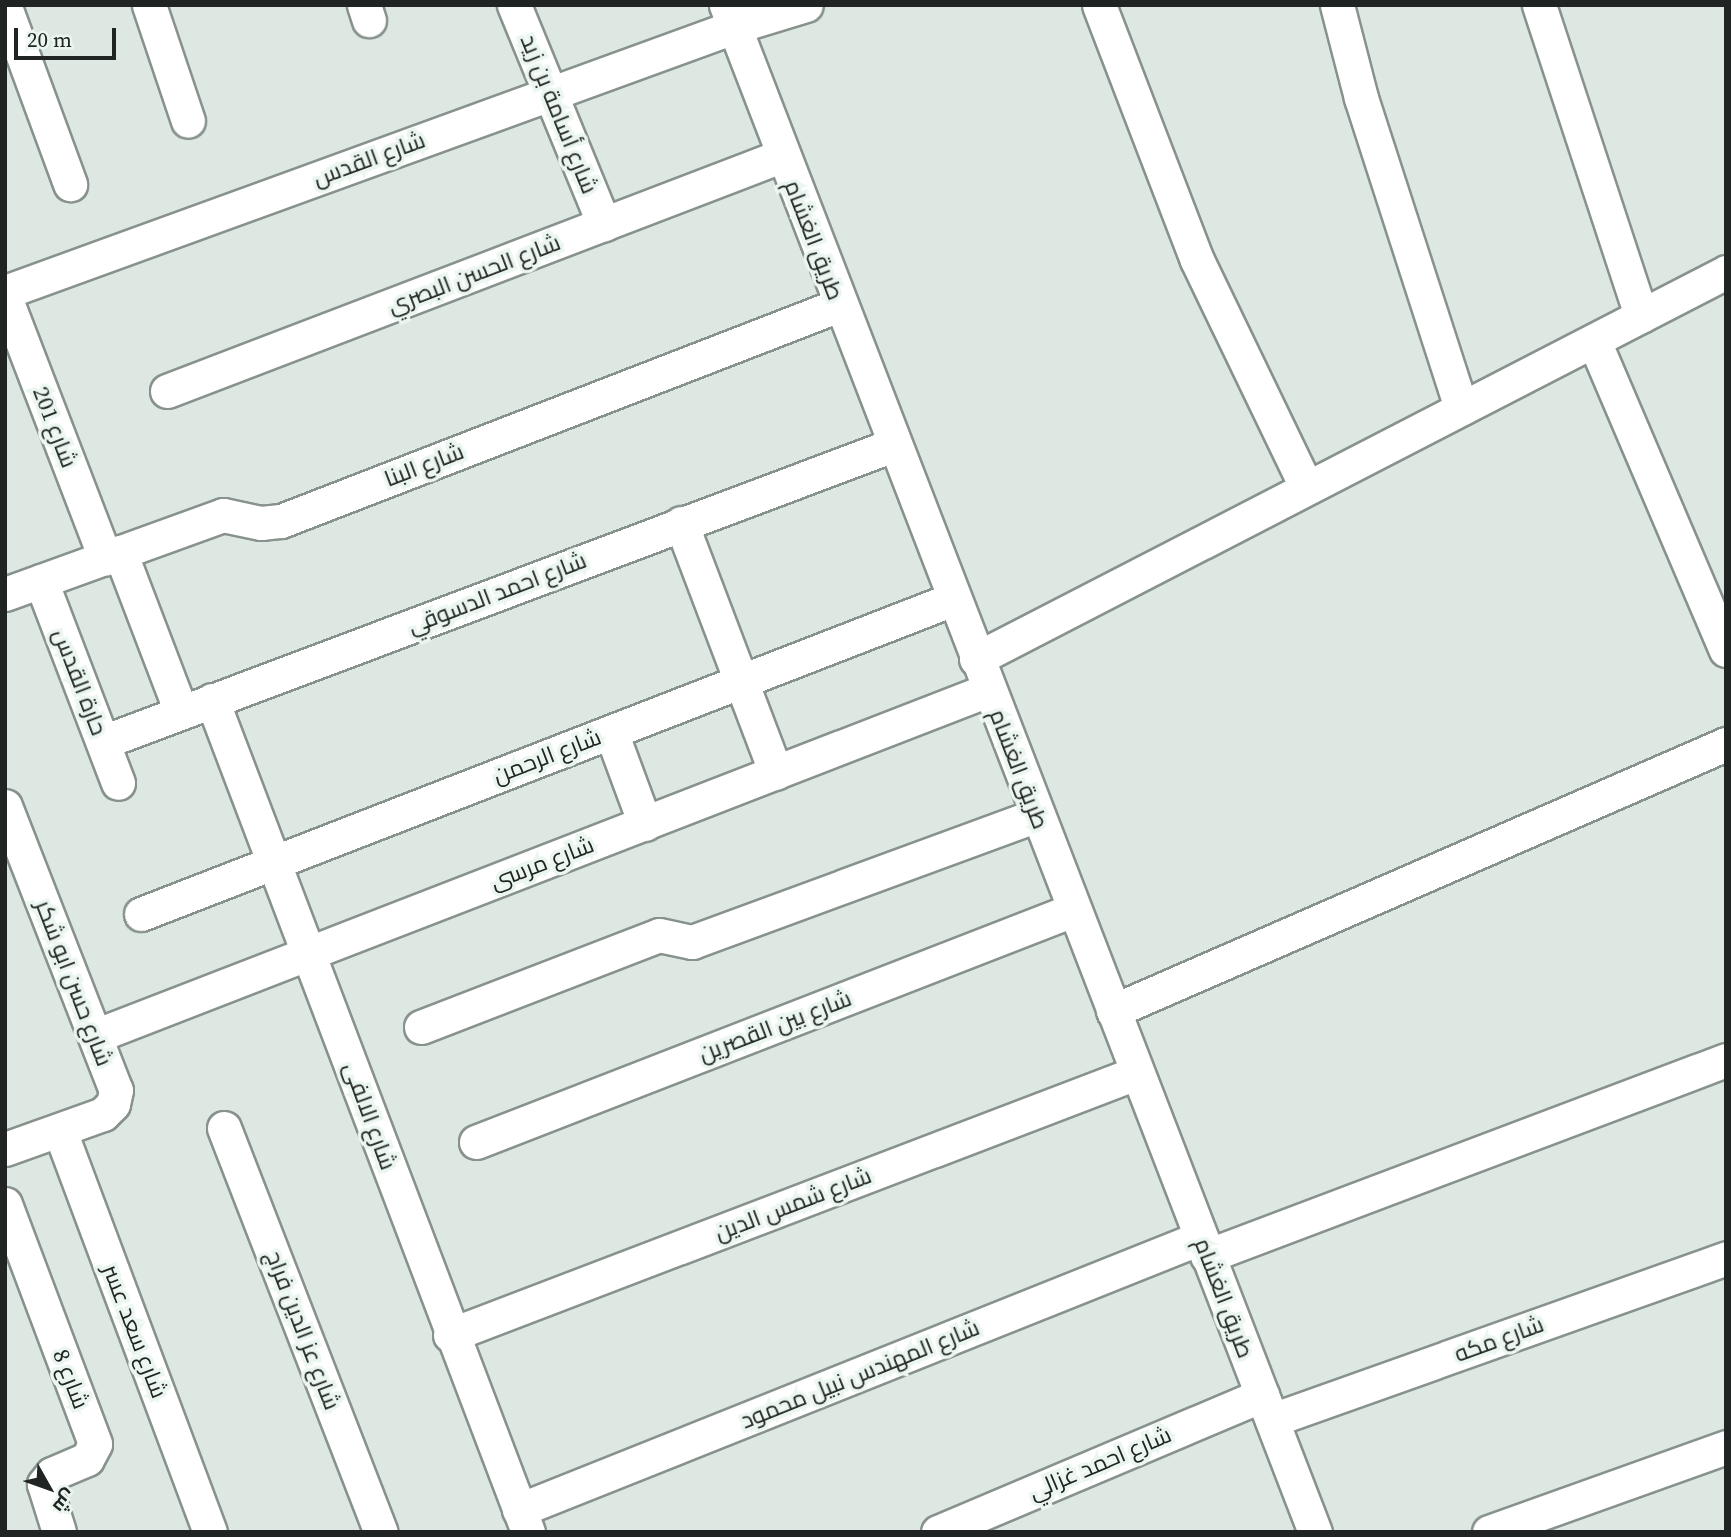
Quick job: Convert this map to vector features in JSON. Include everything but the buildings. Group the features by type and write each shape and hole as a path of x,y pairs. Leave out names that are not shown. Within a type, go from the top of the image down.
{"street":[{"path":"149,5 188,121"},
{"name":"شارع أسامة بن زيد","path":"514,5 604,224"},
{"name":"شارع القدس","path":"5,292 550,93 730,16 806,5"},
{"path":"1098,5 1196,260 1306,486"},
{"path":"1337,5 1361,98 1461,408"},
{"path":"1539,5 1641,316"},
{"path":"5,7 70,184"},
{"name":"طريق الغشام","path":"730,16 892,444 1315,1532"},
{"name":"شارع الحسن البصري","path":"167,391 781,156"},
{"path":"976,659 1306,486 1726,272"},
{"name":"شارع 201","path":"5,297 181,712"},
{"name":"شارع البنا","path":"5,594 223,515 261,523 281,521 839,305"},
{"path":"1594,341 1726,650"},
{"name":"شارع احمد الدسوقي","path":"103,742 892,444"},
{"path":"681,523 776,774"},
{"name":"حارة القدس","path":"41,581 118,783"},
{"name":"شارع الرحمن","path":"141,914 953,599"},
{"name":"شارع مرسى","path":"95,1035 988,690"},
{"name":"شارع الالفى","path":"212,700 276,862 450,1335 523,1521"},
{"path":"611,732 645,824"},
{"path":"1113,1011 1726,744"},
{"name":"شارع حسن ابو شكر","path":"5,806 116,1090 113,1104 103,1114 60,1131"},
{"path":"421,1027 659,936 692,942 1037,815"},
{"name":"شارع بين القصرين","path":"476,1142 1073,910"},
{"name":"شارع المهندس نبيل محمود","path":"523,1521 1204,1247 1726,1060"},
{"name":"شارع شمس الدين","path":"450,1335 1136,1073"},
{"name":"شارع عز الدين فراج","path":"224,1128 381,1532"},
{"path":"5,1149 60,1131"},
{"name":"شارع سعد عسر","path":"60,1131 210,1532"},
{"name":"شارع 8","path":"5,1204 95,1444 87,1458 52,1474 44,1483 59,1532"},
{"name":"شارع مكه","path":"1267,1407 1726,1258"},
{"name":"شارع احمد غزالي","path":"938,1532 1267,1407"},
{"path":"1489,1532 1726,1447"}]}
